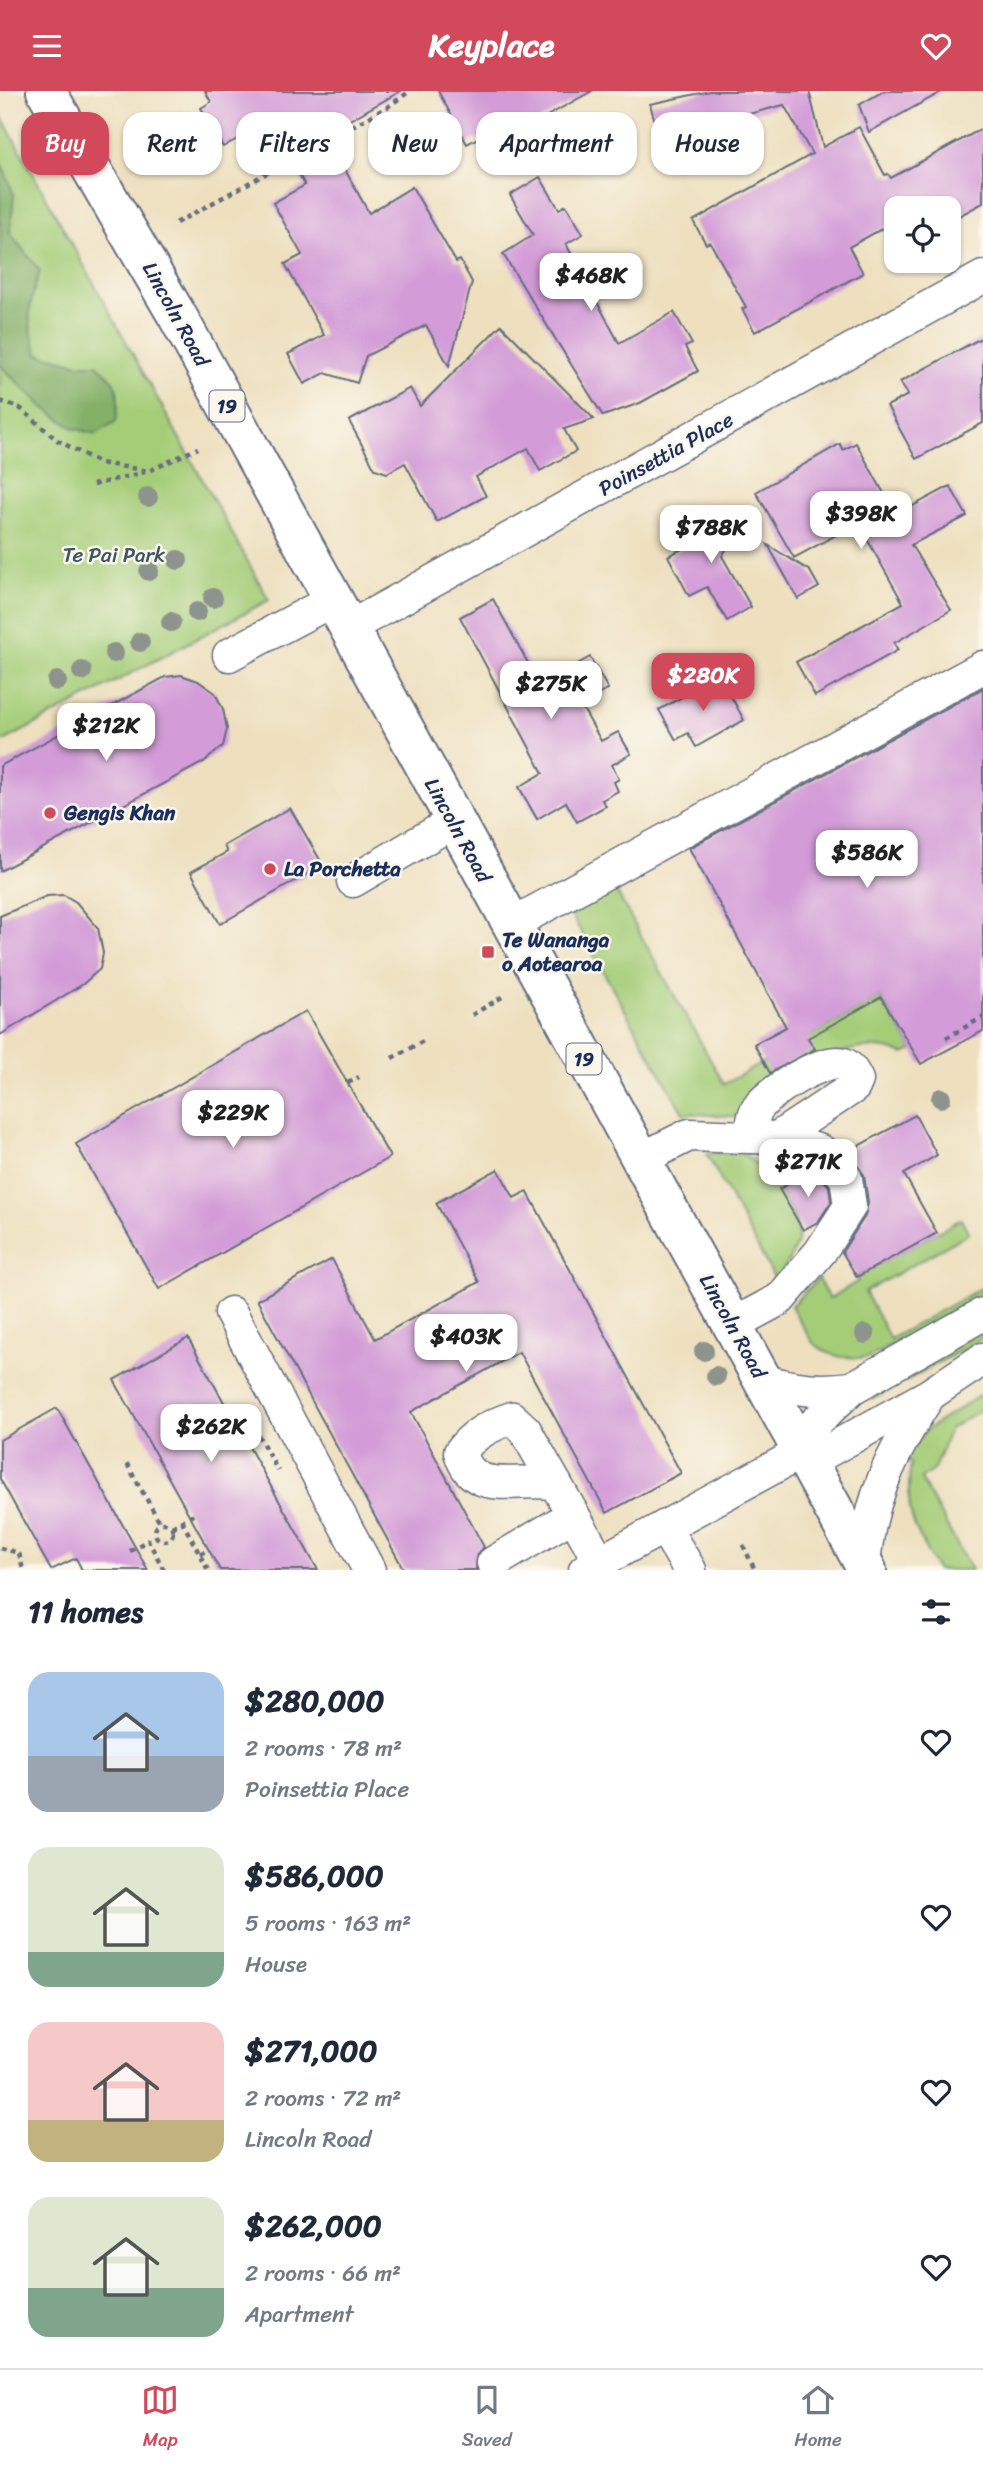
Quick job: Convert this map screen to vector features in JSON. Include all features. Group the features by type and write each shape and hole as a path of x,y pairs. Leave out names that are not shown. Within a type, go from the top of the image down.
{"main road":[{"name":"Lincoln Road","path":"46,91 172,306 453,822 865,1567"}],"street":[{"name":"Poinsettia Place","path":"229,655 340,614 983,277"},
{"path":"510,925 983,667"},
{"path":"353,881 453,822"},
{"path":"641,1159 689,1135 764,1138 821,1151 846,1178 850,1206 820,1252 780,1299 732,1325"},
{"path":"231,1313 369,1570"},
{"path":"763,1380 791,1389 821,1392 852,1388 983,1314"},
{"path":"556,1485 573,1515 593,1566 802,1452 929,1395 983,1359"},
{"path":"802,1452 852,1388"},
{"path":"865,1567 874,1500 897,1445 929,1395"},
{"path":"493,1563 573,1515"},
{"path":"664,1527 690,1570"}],"path":[{"path":"176,223 377,113 410,91"},
{"path":"0,401 20,408 78,453 100,463 149,471"},
{"path":"93,485 149,471 198,448"},
{"path":"471,1015 502,997"},
{"path":"946,1038 983,1017"},
{"path":"392,1058 427,1039"},
{"path":"348,1083 359,1077"},
{"path":"127,1464 160,1523 172,1527 196,1513"},
{"path":"182,1521 208,1570"},
{"path":"156,1536 156,1527 160,1523"},
{"path":"156,1536 163,1541 169,1539 173,1535 172,1527"},
{"path":"130,1551 156,1536"},
{"path":"148,1540 164,1570"},
{"path":"743,1545 755,1570"},
{"path":"0,1548 19,1553 23,1570"},
{"path":"200,1554 209,1549"}],"green space":[{"name":"Te Pai Park","path":"0,114 21,152 21,175 34,175 269,600 0,743"},
{"path":"0,160 14,195 10,233 40,271 30,312 31,331 38,354 79,364 97,364 117,389 116,421 96,434 73,428 42,406 0,365"},
{"path":"612,884 724,1084 881,997 913,1050 904,1054 880,1048 858,1049 837,1054 800,1074 744,1117 683,1113 572,916"},
{"path":"739,1152 769,1178 794,1217 797,1242 776,1281 706,1153"},
{"path":"961,1219 969,1233 865,1292 890,1339 983,1287 983,1294 867,1358 841,1357 826,1352 812,1342 791,1306 818,1279 829,1299 858,1281 857,1277"},
{"path":"983,1329 983,1338 873,1399 867,1399 867,1395"},
{"path":"983,1393 983,1408 950,1429 934,1469 921,1479 971,1570 937,1570 912,1519 909,1495 911,1464 904,1456 928,1429"}],"building":[{"path":"205,91 401,91 354,118 354,112 236,112 236,140 223,147 222,112 203,112 201,108 211,102"},
{"path":"438,91 592,91 554,112 476,112 476,139 467,144 462,135 462,112 449,112"},
{"path":"710,91 809,91 823,147 859,127 885,175 888,174 891,178 983,128 983,203 961,215 961,196 884,196 884,228 849,247 863,273 755,332 742,309 746,307 710,242 706,244 693,221 812,154 784,105 756,112 652,112 650,104"},
{"path":"884,91 943,91 869,132 859,105"},
{"path":"299,175 348,175 369,213 412,187 456,262 460,260 472,282 449,366 426,325 366,356 357,383 325,373 304,384 288,354 324,335 285,264 302,255 273,203 305,185"},
{"path":"540,177 559,209 566,205 583,234 566,244 619,343 674,312 692,344 685,347 698,371 640,403 603,416 503,254 533,235 510,195"},
{"path":"501,325 594,419 564,429 576,451 540,471 528,448 476,477 486,496 437,522 405,463 387,473 375,469 349,421 410,388 420,406"},
{"path":"983,337 983,423 916,459 887,406 908,395 900,382"},
{"path":"856,443 896,515 950,486 967,516 911,545 951,610 894,643 898,650 815,696 796,662 903,603 858,523 794,558 756,492 840,444 843,450"},
{"path":"709,509 740,528 722,556 751,607 727,621 707,587 689,596 668,556 686,547"},
{"path":"768,545 810,571 819,587 798,599"},
{"path":"493,599 540,685 590,657 608,689 581,705 601,741 618,732 631,754 612,765 619,779 614,782 618,791 602,800 606,806 577,822 566,802 537,819 519,787 543,773 460,617"},
{"path":"181,675 198,681 215,693 223,709 227,729 223,746 204,762 0,871 0,766 165,677"},
{"path":"720,676 744,720 696,747 688,733 676,740 659,710"},
{"path":"983,688 983,1031 921,1064 881,997 808,1038 815,1049 770,1073 754,1044 786,1027 689,848"},
{"path":"290,808 323,865 220,924 191,872 227,852 224,846"},
{"path":"64,895 76,902 98,928 103,953 100,969 83,984 0,1035 0,916 47,896"},
{"path":"306,1011 390,1157 159,1289 76,1144"},
{"path":"915,1115 937,1155 904,1174 937,1233 857,1277 842,1252 865,1216 868,1203 864,1175 847,1152"},
{"path":"498,1169 514,1198 527,1191 681,1473 607,1513 519,1352 411,1412 484,1547 477,1555 476,1570 404,1570 257,1300 332,1259 375,1339 479,1282 436,1203"},
{"path":"814,1170 829,1186 831,1202 818,1222 803,1230 779,1189"},
{"path":"188,1338 318,1570 220,1570 114,1380"},
{"path":"57,1408 148,1570 82,1570 76,1558 51,1570 0,1479 0,1440"}],"place":[{"name":"Gengis Khan","path":"50,813"},
{"name":"La Porchetta","path":"270,869"},
{"name":"Te Wananga o Aotearoa","path":"488,952"}]}
